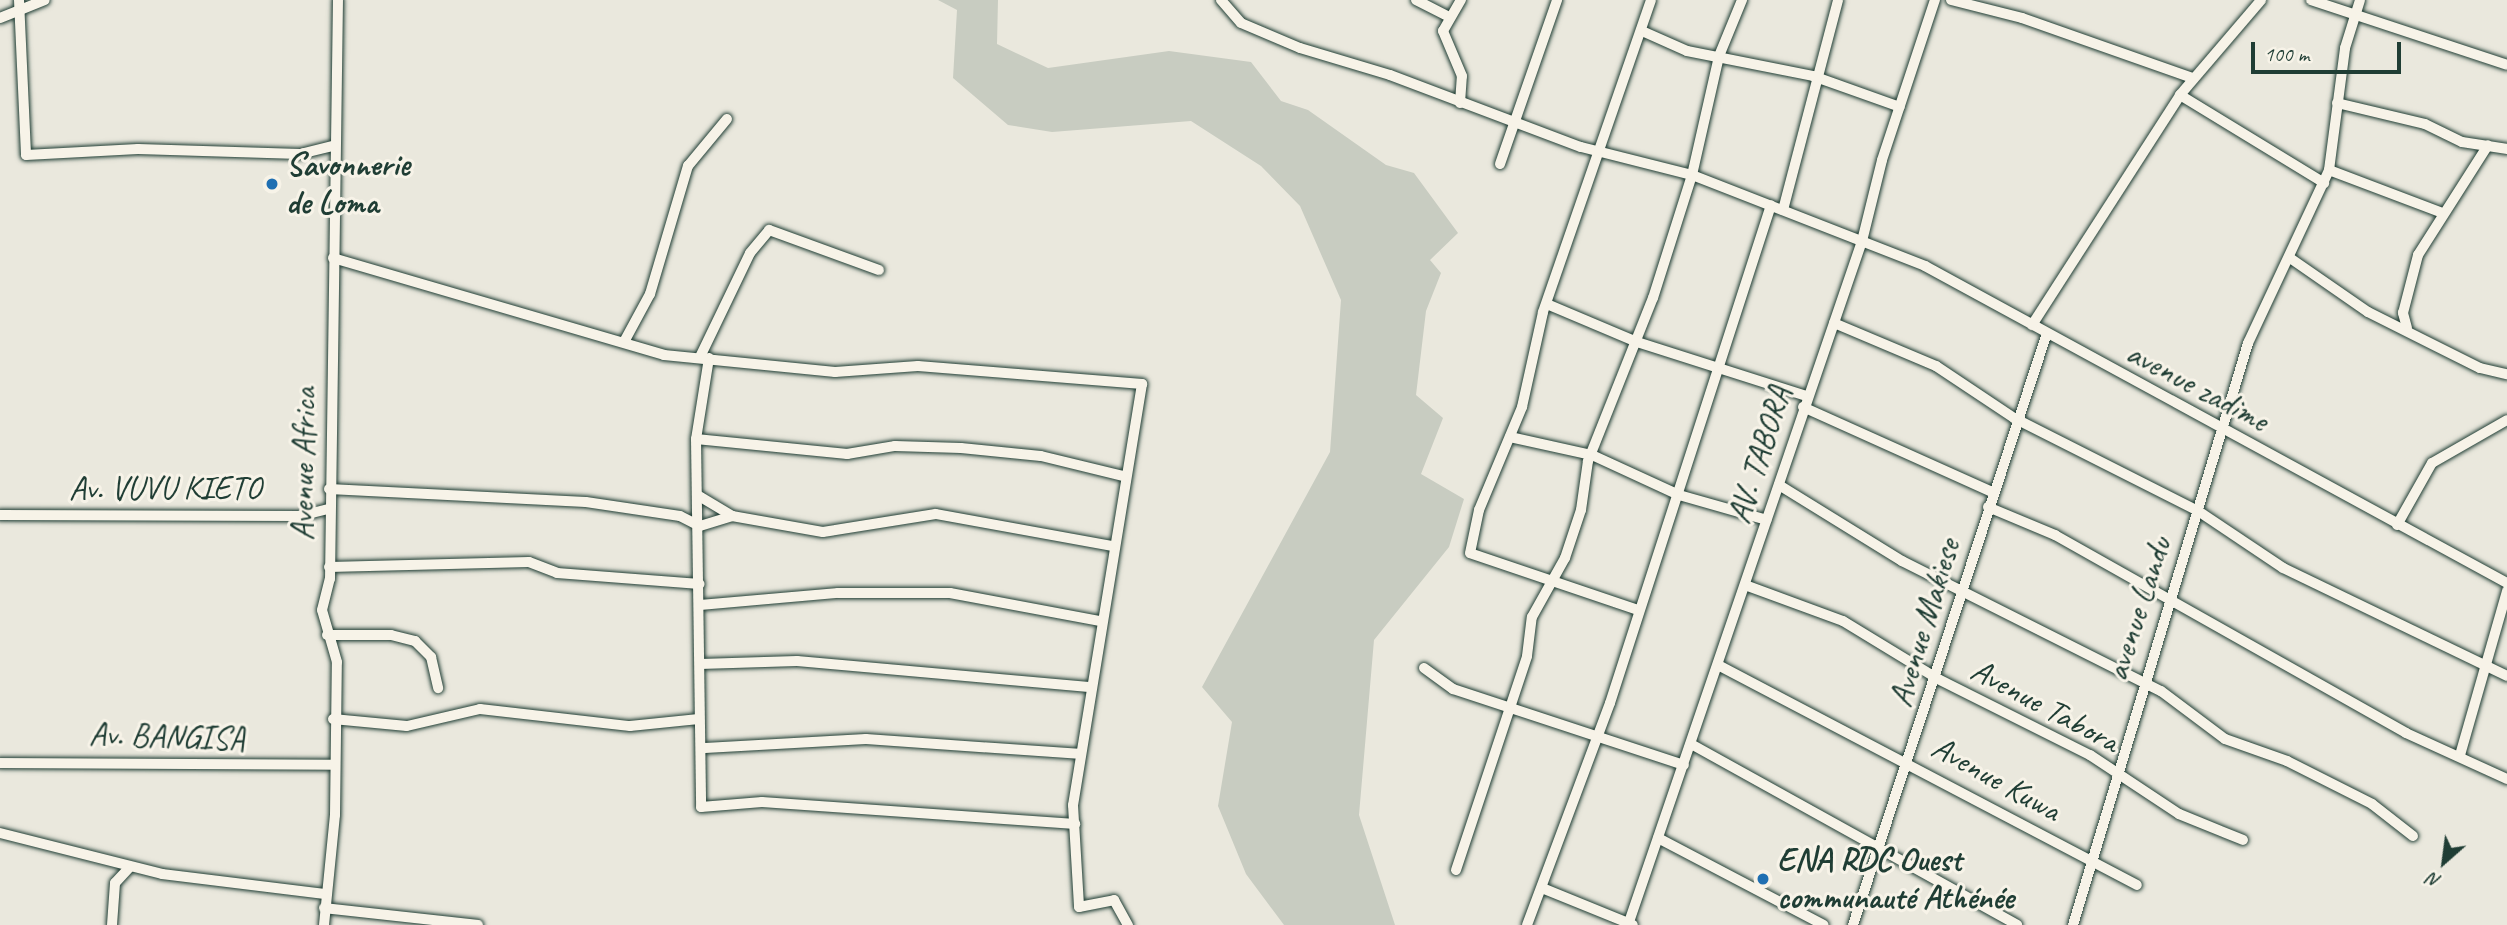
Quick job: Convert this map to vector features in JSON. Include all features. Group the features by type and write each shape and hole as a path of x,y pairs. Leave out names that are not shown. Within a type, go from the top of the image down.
{"street":[{"path":"0,18 20,4 45,0"},
{"name":"Avenue Africa","path":"324,925 325,894 333,849 332,765 337,662 327,635 322,610 330,566 333,146 338,0"},
{"name":"avenue zadime","path":"1221,0 1233,17 1256,31 1600,152 1692,175 1863,241 1965,284 2046,336 2507,583"},
{"path":"1416,0 1448,16"},
{"path":"1460,103 1462,76 1443,31 1448,16 1461,0"},
{"path":"1500,163 1557,0"},
{"path":"1638,610 1554,584 1470,553 1479,510 1510,437 1547,304 1651,0"},
{"path":"1456,870 1527,656 1532,617 1554,584 1581,510 1591,455 1636,342 1692,175 1719,56 1742,0"},
{"path":"1783,210 1813,76 1838,0"},
{"name":"AV. TABORA","path":"1630,924 1805,402 1863,241 1900,107 1936,0"},
{"path":"1951,0 2022,18 2192,78"},
{"path":"2032,325 2180,95 2261,0"},
{"path":"2311,0 2507,65"},
{"name":"avenue Landu","path":"2073,925 2093,863 2142,682 2169,604 2248,343 2329,170 2337,103 2360,0"},
{"path":"20,4 19,111 26,155 138,149 300,154 333,146"},
{"path":"1642,31 1719,56 1813,76 1900,107"},
{"path":"2180,95 2324,183"},
{"path":"2337,103 2507,149"},
{"path":"624,342 650,294 688,166 709,133 727,119"},
{"path":"2407,328 2403,313 2414,263 2440,212 2488,145"},
{"path":"2329,170 2440,212"},
{"path":"1527,925 1596,737 1679,495 1771,205"},
{"path":"879,270 769,230 750,253 705,357 696,439 700,526 699,719 705,748 701,807 762,802 1075,824"},
{"path":"333,258 624,342 705,357 835,372 918,366 1142,384 1123,476 1088,687 1078,754 1075,824 1079,907 1114,901 1128,925"},
{"path":"2290,258 2362,308 2407,328 2480,368 2507,374"},
{"path":"1547,304 1636,342 1719,366 1805,402 1992,492"},
{"path":"1834,323 1936,366 2014,418 2198,511 2283,568 2484,662 2507,676"},
{"name":"Avenue Makiese","path":"1853,925 1875,845 1938,679 2014,418 2046,336"},
{"path":"2397,525 2432,463 2507,420"},
{"path":"1510,437 1591,455 1679,495 1767,520"},
{"path":"696,439 847,454 895,446 961,447 1041,456 1123,476"},
{"path":"1779,485 1902,561 2142,682 2205,728 2354,794 2413,836"},
{"path":"329,489 586,502 680,516 700,526 732,516"},
{"path":"699,496 732,516 823,531 936,514 1112,546"},
{"path":"1988,507 2055,535 2169,604 2406,733 2460,755 2507,779"},
{"name":"Av. VUVU KIETO","path":"0,515 300,516 329,509"},
{"path":"330,566 529,562 557,573 700,584"},
{"name":"Avenue Tabora","path":"1745,585 1843,621 1938,679 2118,774 2179,814 2243,840"},
{"path":"2460,755 2474,725 2484,662 2507,591"},
{"path":"700,606 838,593 950,593 1100,621"},
{"path":"327,635 391,635 415,641 430,657 438,688"},
{"path":"700,664 797,661 1088,687"},
{"name":"Avenue Kuwa","path":"1718,665 1908,760 1935,782 2137,885"},
{"path":"1424,668 1453,689 1684,765"},
{"path":"333,719 407,726 480,709 513,709 630,726 699,719"},
{"path":"705,748 866,739 1078,754"},
{"path":"1691,744 2017,925"},
{"name":"Av. BANGISA","path":"0,763 132,759 178,766 332,765"},
{"path":"0,832 130,867 325,894"},
{"path":"1658,838 1824,925"},
{"path":"112,925 115,883 130,867"},
{"path":"1542,888 1630,924"},
{"path":"324,908 478,925"}],"shaded area":[{"path":"938,0 998,0 997,44 1048,68 1169,51 1251,62 1281,101 1308,110 1386,165 1414,173 1458,233 1430,260 1441,273 1426,311 1416,395 1443,418 1421,474 1464,499 1449,547 1374,640 1359,815 1395,925 1284,925 1246,874 1218,806 1232,722 1202,687 1330,452 1341,300 1300,206 1261,166 1191,121 1052,132 1008,125 953,78 957,10"}],"place":[{"name":"Savonnerie de Loma","path":"272,184"},
{"name":"ENA RDC Ouest communauté Athénée","path":"1763,879"}]}
